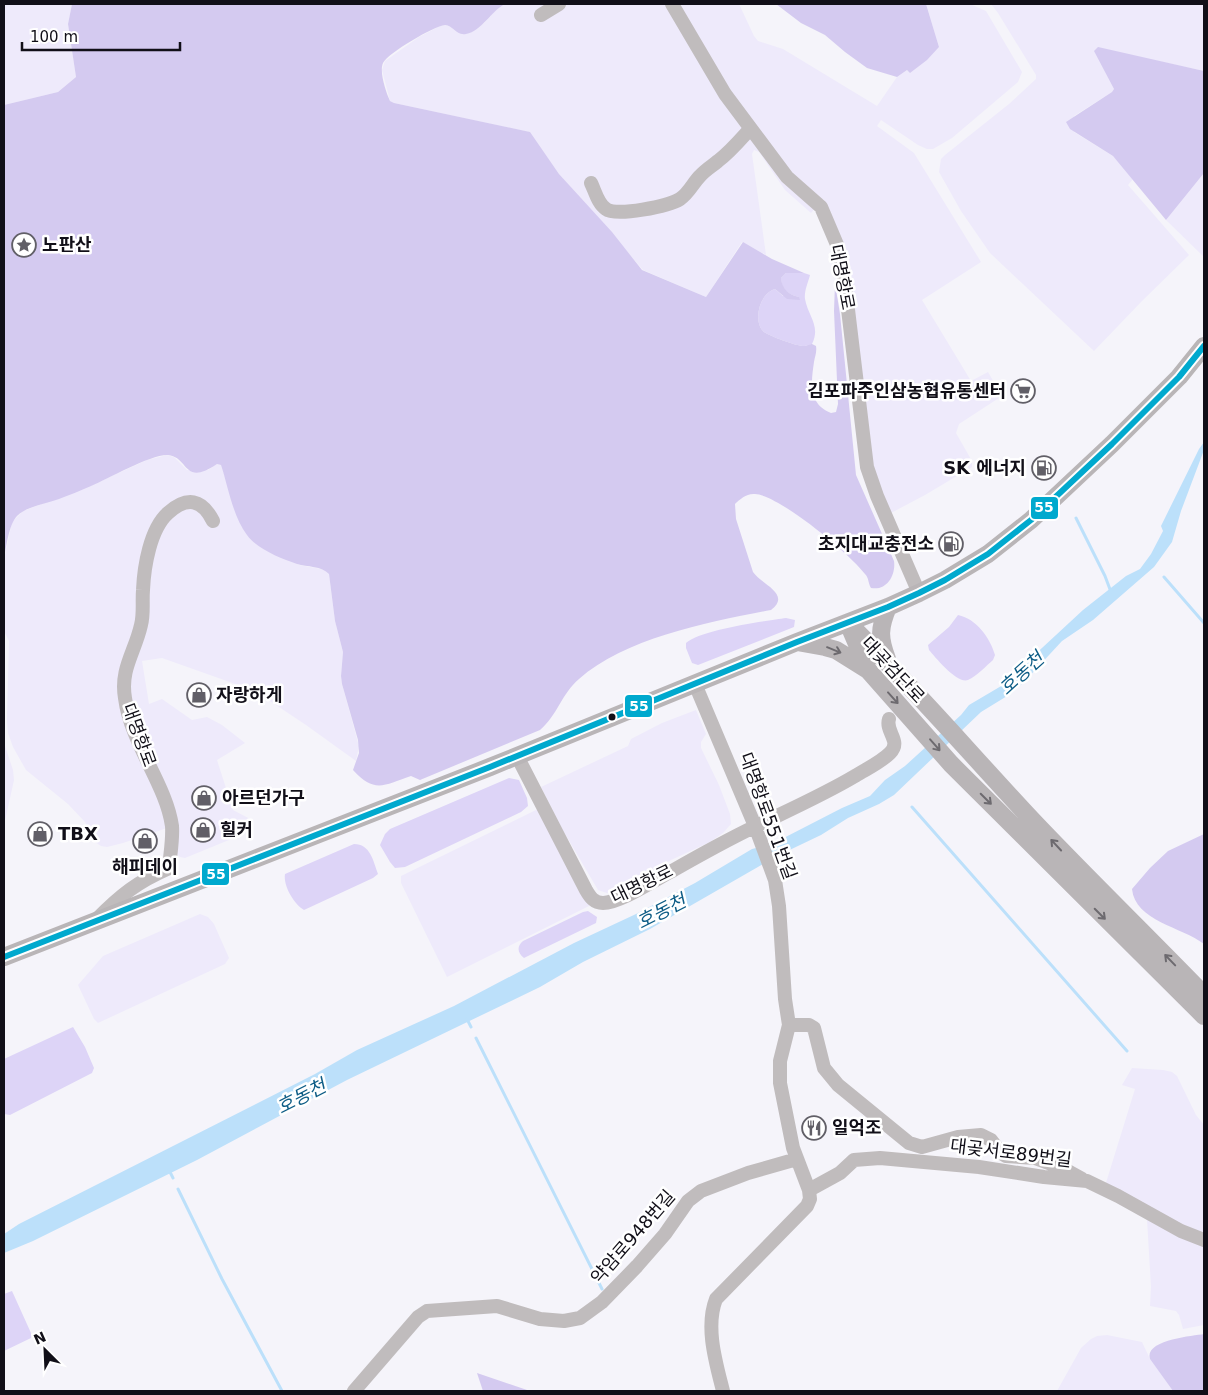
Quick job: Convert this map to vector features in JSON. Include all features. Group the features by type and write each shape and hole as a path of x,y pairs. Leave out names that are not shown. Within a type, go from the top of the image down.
{"main road":[{"name":"대명항로","path":"4,957 517,756 888,607 945,580 988,554 1031,520 1112,444 1179,377 1204,346"},
{"path":"888,607 880,631 881,643 888,662"},
{"name":"대곶검단로","path":"848,623 888,662 1060,850 1204,995"},
{"name":"대곶검단로","path":"848,623 868,670 951,764 1204,1016"},
{"path":"797,642 825,646 836,650 868,670"}],"street":[{"path":"541,14 559,4"},
{"name":"대명항로","path":"672,4 708,69 787,177 821,206 833,233 843,268 867,468 877,496 919,593"},
{"path":"591,183 601,204 606,210 612,212 661,206 685,195 698,178 718,161 750,128"},
{"name":"대명항로","path":"95,922 136,884 169,868 172,835 169,814 132,726 125,698 124,678 141,625 144,572 157,526 173,509 190,502 198,502 204,507 213,521"},
{"name":"대명항로551번길","path":"695,684 756,829 774,880 779,906 785,999 789,1025 780,1061 780,1083 793,1148 809,1190"},
{"path":"756,829 833,789 873,766 890,753 895,746 895,740 889,730 889,719"},
{"name":"대명항로","path":"517,756 586,890 596,902 604,903 627,895 756,829"},
{"path":"789,1025 809,1025 814,1028 824,1068 838,1085 909,1144 922,1147 958,1137 981,1135 991,1140 1006,1156 1035,1158 1062,1168 1087,1181"},
{"name":"대곶서로89번길","path":"809,1190 840,1173 854,1160 880,1158 979,1167 1044,1177 1087,1181 1181,1231 1204,1240"},
{"name":"약암로948번길","path":"354,1391 412,1324 427,1311 498,1306 540,1318 564,1321 580,1318 602,1302 637,1266 665,1234 684,1207 701,1191 748,1173 797,1159"},
{"path":"723,1391 713,1340 712,1313 716,1299 807,1206 810,1199 809,1190"}],"shaded area":[{"path":"4,4 72,4 68,24 76,77 58,92 4,105"},
{"path":"72,4 505,4 472,32 463,34 445,25 431,30 393,53 383,63 382,67 382,77 390,101 530,132 559,174 612,232 642,270 706,297 743,242 772,259 804,273 786,273 781,278 787,291 799,297 800,300 787,299 775,289 765,296 759,308 760,327 764,332 784,341 796,345 805,346 812,344 816,346 812,377 813,392 818,404 831,413 836,412 838,404 834,311 835,283 840,314 856,475 894,561 894,572 889,581 882,587 871,588 866,576 845,553 796,514 766,497 755,494 746,495 735,504 736,519 753,572 777,594 777,604 771,610 670,633 620,652 579,679 540,730 420,780 411,776 387,784 374,785 361,778 353,770 359,753 358,740 342,684 343,652 335,621 329,574 322,569 297,564 276,556 251,540 238,519 221,465 217,464 198,473 192,472 175,457 168,455 151,458 79,491 26,510 14,520 8,536 4,559 4,105 58,92 76,77 68,24"},
{"path":"505,4 739,4 758,41 783,49 877,106 897,77 907,70 910,73 939,47 926,4 970,4 986,11 1022,72 1018,82 952,138 933,149 927,149 918,145 881,120 877,126 914,153 981,262 922,300 971,381 988,372 1002,396 959,424 956,433 972,461 972,467 891,513 873,473 842,249 826,203 823,199 811,213 785,190 759,152 754,150 752,154 766,255 742,242 706,297 643,270 559,174 529,132 390,101 382,70 385,61 419,37 438,27 449,26 464,34 471,32"},
{"path":"776,4 926,4 939,47 927,60 910,73 907,70 897,77 867,68 825,35 801,23"},
{"path":"991,4 1204,4 1204,71 1098,48 1095,51 1114,89 1074,116 1074,132 1113,156 1124,167 1133,179 1128,185 1189,255 1094,351 990,253 961,211 939,172 941,159 945,155 1009,104 1036,79 1036,75"},
{"path":"1098,47 1204,71 1204,173 1166,220 1113,156 1070,129 1066,122 1114,89 1094,51"},
{"path":"1204,173 1204,257 1166,220"},
{"path":"786,273 810,275 805,299 815,326 815,332 812,344 806,346 796,345 767,334 760,327 759,308 765,296 770,292 775,289 783,296 799,297 789,293 782,285 781,278"},
{"path":"167,455 174,457 187,470 208,470 217,464 221,465 242,527 254,542 299,565 326,570 329,574 335,621 343,652 342,684 359,746 356,761 255,691 162,658 142,661 149,704 162,699 192,720 207,717 222,725 245,743 217,760 233,810 254,821 246,833 185,858 177,854 167,828 107,847 95,842 85,822 68,804 26,770 13,747 8,733 7,720 9,641 5,633 4,652 4,559 12,522 23,511 90,486 147,460"},
{"path":"958,615 965,617 982,630 990,642 995,655 993,660 968,680 958,678 947,670 929,650 928,645 949,627"},
{"path":"786,618 795,620 794,627 698,665 692,663 686,648 686,643 693,638 718,630"},
{"path":"696,710 706,734 701,742 701,748 719,785 730,814 731,824 723,833 710,842 671,860 637,880 607,893 598,890 561,827 541,787 628,746 631,739 662,723"},
{"path":"4,743 13,770 14,780 4,825"},
{"path":"509,778 519,780 527,798 528,806 521,812 405,867 395,868 390,862 380,845 385,834 390,829"},
{"path":"538,809 591,905 447,977 401,883 401,876"},
{"path":"1204,834 1204,944 1150,916 1141,909 1135,900 1132,889 1168,851"},
{"path":"354,844 367,850 378,874 304,910 300,907 287,889 285,874"},
{"path":"588,911 597,917 596,923 524,958 520,954 519,948 523,941"},
{"path":"200,914 208,917 214,924 229,958 225,964 98,1023 94,1019 78,985 103,956"},
{"path":"73,1027 85,1047 94,1068 92,1073 10,1115 4,1114 4,1059"},
{"path":"1132,1068 1172,1072 1177,1076 1196,1115 1204,1125 1204,1237 1105,1186 1135,1089 1122,1085"},
{"path":"1147,1219 1204,1244 1204,1325 1183,1329 1176,1311 1150,1306 1151,1287"},
{"path":"12,1291 31,1333 31,1338 4,1351 4,1294"},
{"path":"1204,1334 1204,1391 1173,1391 1150,1359 1150,1353 1154,1347 1161,1343"},
{"path":"1107,1335 1142,1342 1150,1359 1173,1391 1057,1391 1081,1348 1097,1336"},
{"path":"477,1373 530,1391 483,1391"}],"water":[{"name":"호동천","path":"1204,442 1204,450 1181,511 1172,542 1154,567 1093,620 1062,641 1012,693 981,712 894,795 848,818 821,835 777,856 650,929 583,962 540,987 347,1080 197,1160 33,1241 4,1253 4,1234 19,1224 315,1074 357,1050 454,1006 574,943 636,914 695,883 752,849 772,844 842,808 870,796 885,780 905,766 961,715 969,705 1008,682 1083,610 1126,576 1140,569 1151,554 1163,531 1161,526"}],"waterway":[{"path":"1076,518 1111,592"},
{"path":"1164,577 1204,623"},
{"path":"912,807 1127,1051"},
{"path":"467,1019 471,1027"},
{"path":"476,1038 602,1289"},
{"path":"169,1170 173,1178"},
{"path":"178,1189 222,1279 282,1391"}],"transit line":[{"name":"55","path":"4,957 490,767 888,607 945,580 988,554 1031,520 1112,444 1179,377 1204,346"}],"place":[{"name":"노판산","path":"24,245"},
{"name":"김포파주인삼농협유통센터","path":"1023,391"},
{"name":"SK 에너지","path":"1044,468"},
{"name":"초지대교충전소","path":"951,544"},
{"name":"자랑하게","path":"199,695"},
{"name":"아르던가구","path":"204,798"},
{"name":"힐커","path":"203,830"},
{"name":"TBX","path":"40,834"},
{"name":"해피데이","path":"145,841"},
{"name":"일억조","path":"814,1128"}]}
